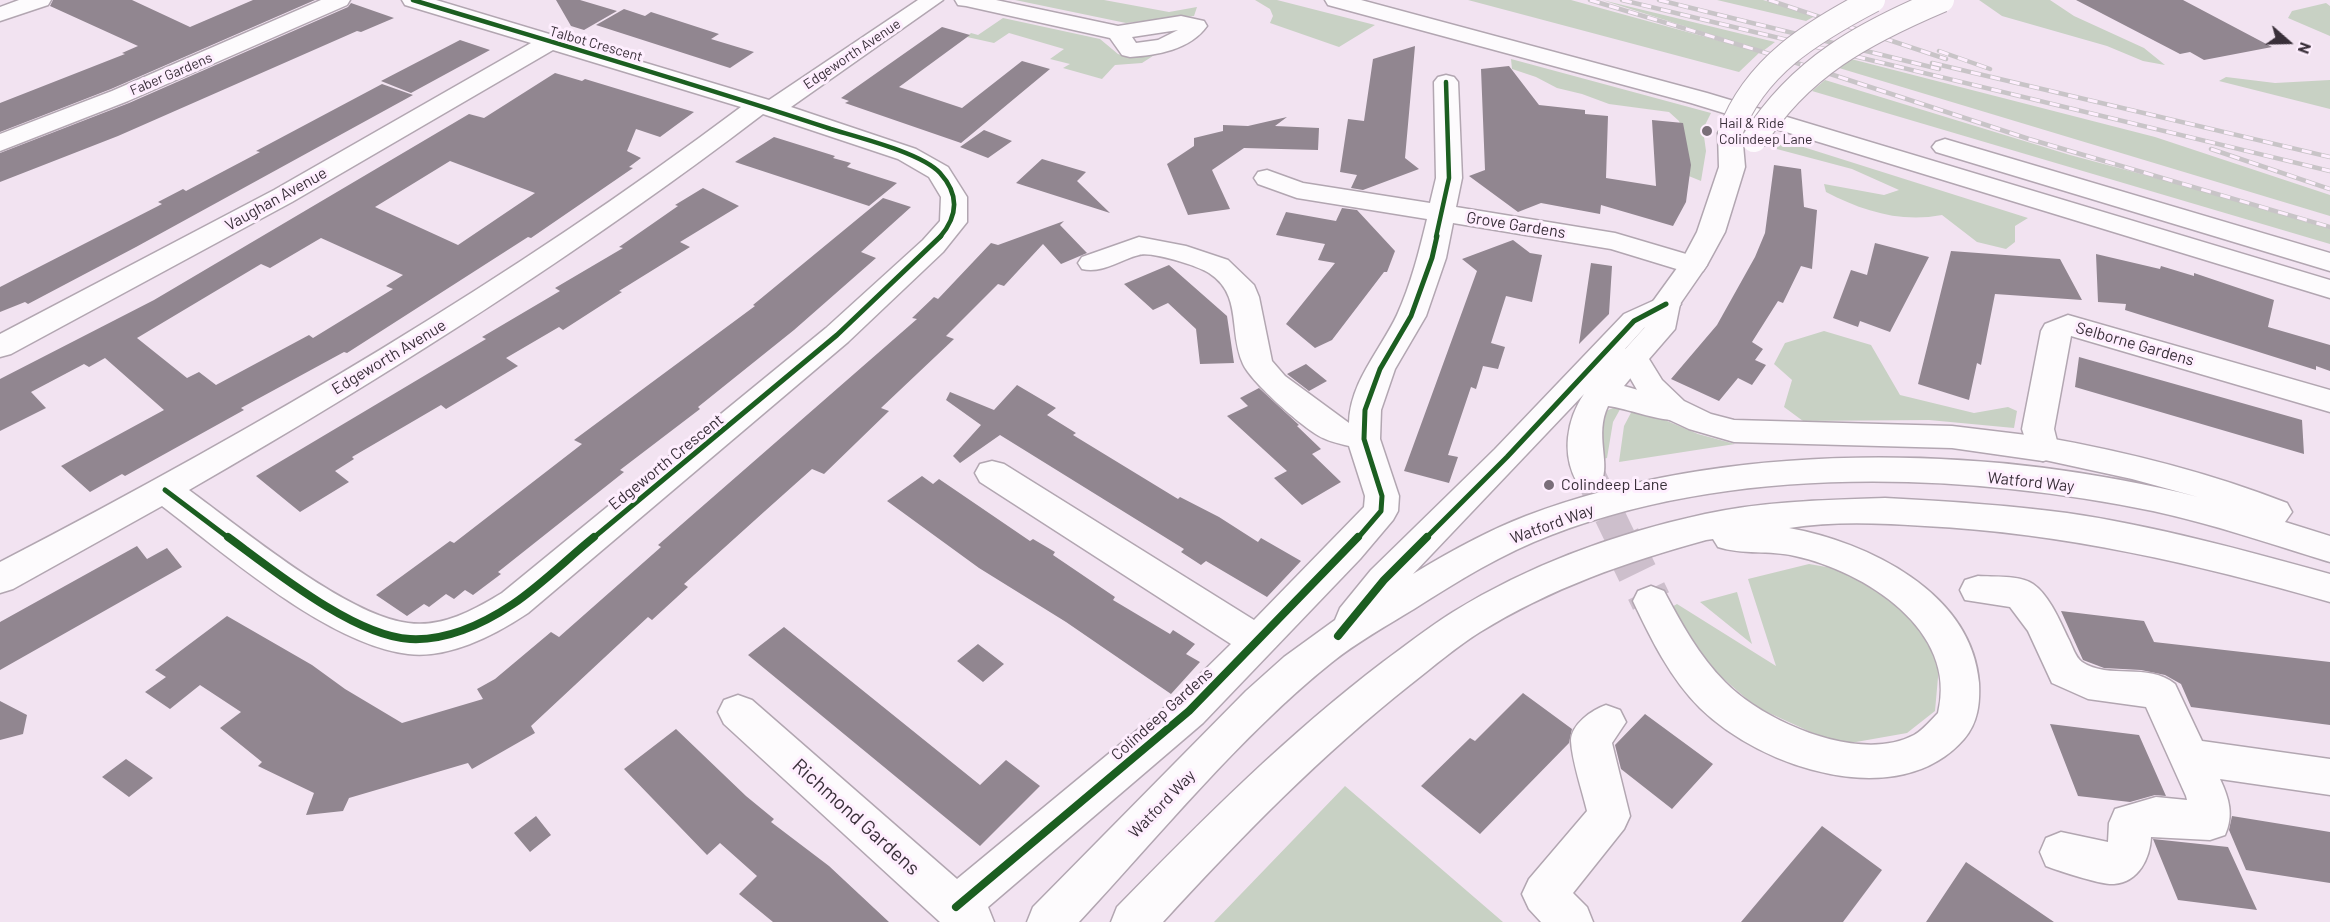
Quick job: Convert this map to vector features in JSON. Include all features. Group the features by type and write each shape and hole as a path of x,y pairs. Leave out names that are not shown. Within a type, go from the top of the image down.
{"main road":[{"path":"0,14 40,0"},
{"name":"Faber Gardens","path":"0,142 120,96 339,0"},
{"name":"Talbot Crescent","path":"413,0 548,43 765,107"},
{"name":"Edgeworth Avenue","path":"0,579 165,490 402,350 567,245 765,107 932,0"},
{"path":"966,0 1118,33"},
{"path":"1336,0 1711,102 2330,289"},
{"path":"1414,0 1702,76 1838,116"},
{"path":"1742,137 1734,117 1752,88 1772,67 1828,26 1873,0"},
{"path":"1589,472 1582,445 1583,424 1593,402 1660,329 1666,304 1693,265 1711,232 1742,137 1786,95 1831,57 1885,25 1942,0"},
{"name":"Vaughan Avenue","path":"0,347 283,196 548,43"},
{"name":"Colindeep Gardens","path":"965,914 1189,711 1370,526 1381,511 1382,496 1371,468 1364,439 1365,410 1380,369 1411,316 1423,289 1449,178 1446,82"},
{"name":"Edgeworth Crescent","path":"165,490 280,575 344,615 386,634 407,639 432,638 457,633 488,621 515,603 837,335 933,246 953,222 956,208 949,185 939,172 924,162 907,154 765,107"},
{"path":"1917,139 2330,262"},
{"name":"Grove Gardens","path":"1267,178 1297,190 1615,241 1693,265"},
{"path":"1092,263 1139,245 1185,255 1218,266 1240,285 1245,297 1252,345 1258,364 1274,383 1333,430 1364,439"},
{"path":"1338,636 1384,580 1508,457 1634,321 1666,304"},
{"name":"Selborne Gardens","path":"2043,448 2038,429 2056,331 2068,325 2330,401"},
{"path":"1633,357 1645,381 1672,411"},
{"path":"1601,394 1632,398 1706,424 1734,431 1952,437 2043,448 2124,464 2210,486 2330,535"},
{"name":"Watford Way","path":"1049,922 1224,739 1308,660 1338,636 1436,576 1540,525 1667,488 1737,477 1860,470 1930,472 2129,494 2229,518 2330,549"},
{"path":"992,473 1258,642"},
{"path":"1133,922 1230,819 1350,708 1456,630 1562,572 1657,539 1726,524 1791,515 1921,513 1996,517 2124,537 2216,557 2330,588"},
{"path":"1651,601 1672,643 1695,676 1723,705 1753,726 1784,742 1827,757 1873,762 1905,758 1935,744 1953,724 1961,702 1958,665 1947,639 1929,614 1897,587 1838,554 1796,542 1740,538 1657,539"},
{"path":"1978,590 2020,594 2042,622 2066,672 2088,683 2154,690 2161,696 2207,796 2210,821 2156,816 2130,823 2129,852 2114,864 2061,852"},
{"name":"Richmond Gardens","path":"738,712 965,914"},
{"path":"1571,922 1544,894 1609,816 1591,739 1606,722"},
{"path":"2189,757 2330,777"}],"shaded area":[{"path":"1015,0 1104,0 1169,12 1197,7 1194,16 1126,23"},
{"path":"1255,0 1277,0 1375,25 1339,47 1270,23 1273,16 1270,9"},
{"path":"1468,0 1571,0 1760,52 1739,72"},
{"path":"1602,0 1775,42 1763,51"},
{"path":"1717,0 1763,0 1815,16 1806,21"},
{"path":"1979,0 2050,0 2074,16 2144,48 2165,65 2143,61 2107,46 2002,16"},
{"path":"2326,3 2330,6 2330,36 2288,18 2292,11"},
{"path":"1003,18 1100,39 1118,54 1132,58 1156,54 1142,63 1115,65 1102,79 1063,68 1070,64 1050,59 1064,49 1009,33 994,43 967,37 971,33 978,35"},
{"path":"1511,59 1711,113 1703,129 1706,151 1701,181 1674,170 1682,131 1679,121 1669,112 1609,104 1557,88 1536,77 1512,69"},
{"path":"1851,59 2155,137 2330,195 2330,216 1839,68"},
{"path":"2226,77 2275,83 2330,80 2330,109 2219,81"},
{"path":"1825,80 2070,155 2330,229 2330,244 1812,91"},
{"path":"1778,139 2028,218 2015,226 2015,242 2006,249 1977,242 1942,215 1911,217 1868,210 1826,192 1824,184 1884,195 1899,190 1852,169 1773,148"},
{"path":"1824,331 1871,345 1900,395 1974,413 2008,407 2017,411 2014,428 1929,420 1803,421 1784,407 1792,380 1774,364 1785,343"},
{"path":"1623,404 1613,422 1607,458 1595,461 1603,412"},
{"path":"1634,407 1698,434 1735,444 1619,462 1624,426"},
{"path":"1809,564 1850,571 1899,603 1924,631 1939,666 1935,711 1907,733 1839,745 1756,707 1702,660 1668,609 1677,604 1776,666 1748,579"},
{"path":"1737,592 1752,644 1700,602"},
{"path":"1345,786 1503,922 1214,922"}],"building":[{"path":"53,0 132,0 190,27 253,0 315,0 111,89 0,132 0,103 125,54 122,53 138,46 50,6"},
{"path":"556,0 580,0 617,11 584,30 571,26"},
{"path":"2076,0 2183,0 2272,47 2204,60 2190,52 2180,54"},
{"path":"351,3 394,18 361,32 357,31 118,136 0,182 0,153 129,103 348,7"},
{"path":"624,9 645,16 651,12 719,34 711,39 754,52 730,68 596,25"},
{"path":"942,27 970,35 899,87 962,108 1022,61 1050,69 961,143 845,103 849,101 841,98"},
{"path":"460,40 490,50 411,93 381,81"},
{"path":"1415,46 1405,158 1419,169 1363,190 1351,188 1357,175 1340,172 1348,119 1364,121 1373,59"},
{"path":"1509,66 1539,105 1585,110 1585,114 1608,116 1606,178 1656,186 1652,120 1683,123 1691,165 1686,202 1673,226 1601,205 1600,214 1541,203 1518,212 1469,176 1485,170 1481,69"},
{"path":"555,73 582,81 585,79 694,112 660,137 636,129 627,151 641,158 629,167 633,168 531,238 528,237 347,353 344,352 241,408 244,410 125,476 122,474 90,492 61,466 164,410 105,358 89,367 84,364 31,392 46,408 0,431 0,379 154,300 469,114 484,118","holes":["450,161 535,193 458,245 375,207","321,238 403,275 386,286 393,289 313,338 309,335 216,385 199,372 187,378 137,338 261,264 270,268"]},
{"path":"382,84 413,95 28,304 25,302 0,312 0,287 162,204 158,202 183,189 186,191 260,152 256,151"},
{"path":"1287,117 1275,126 1319,128 1318,150 1244,148 1212,170 1230,209 1188,215 1167,164 1194,146 1194,138 1223,131 1223,125 1248,126"},
{"path":"984,130 1012,141 988,158 960,147"},
{"path":"774,137 835,156 833,158 851,163 847,167 897,183 869,206 735,162"},
{"path":"1042,159 1086,172 1077,181 1110,213 1016,183"},
{"path":"1774,165 1801,169 1804,207 1817,210 1812,269 1801,266 1783,303 1778,301 1752,342 1763,349 1755,360 1766,365 1752,385 1738,378 1719,401 1671,379 1717,325 1755,257 1765,233"},
{"path":"703,188 739,206 680,242 690,247 619,291 622,292 563,330 559,327 506,358 518,366 446,409 441,405 352,457 354,459 335,471 349,482 300,512 256,476 486,339 482,337 560,291 555,288 623,248 619,247 678,206 675,205"},
{"path":"883,198 911,207 861,252 876,258 794,330 698,407 700,409 620,470 624,472 498,572 501,574 473,595 465,590 454,599 446,594 429,607 424,604 407,616 376,595 450,541 454,543 582,444 574,440 755,306 753,305"},
{"path":"1342,208 1357,210 1395,251 1387,272 1384,272 1332,340 1315,348 1286,324 1335,263 1318,260 1325,244 1276,235 1286,212 1336,221"},
{"path":"1064,221 1060,225 1087,253 1061,264 1043,244 1004,286 998,284 946,336 954,339 881,408 889,411 824,474 812,469 765,511 684,584 688,587 652,620 648,617 531,726 535,733 472,769 468,763 349,798 343,811 306,815 314,793 258,766 262,762 220,728 241,712 200,685 170,709 145,692 166,677 155,670 227,616 312,665 345,689 402,723 483,699 477,689 495,679 551,632 559,637 661,547 658,545 917,319 912,318 934,297 938,299 991,243 998,245"},
{"path":"1513,240 1530,253 1542,255 1532,302 1506,296 1491,343 1505,347 1498,369 1483,366 1476,389 1471,387 1448,455 1458,457 1449,483 1404,471 1477,271 1462,259"},
{"path":"1875,243 1929,257 1890,332 1860,321 1858,327 1833,318 1851,270 1867,275"},
{"path":"1951,251 2060,259 2082,300 1995,294 1981,365 1977,363 1969,400 1918,384"},
{"path":"2096,254 2160,269 2161,266 2194,276 2194,273 2274,300 2268,327 2330,345 2330,371 2316,366 2316,370 2125,310 2126,304 2098,302"},
{"path":"1591,263 1612,266 1609,314 1579,344"},
{"path":"1169,265 1227,316 1234,363 1200,364 1196,329 1168,303 1153,310 1124,284"},
{"path":"2079,357 2302,420 2304,454 2075,387"},
{"path":"1306,364 1327,381 1309,391 1287,374"},
{"path":"1017,385 1056,408 1047,415 1076,433 1073,435 1178,499 1180,497 1219,517 1258,542 1261,538 1301,561 1267,597 1206,561 1201,565 1181,552 1184,549 1000,435 960,463 953,456 981,425 946,400 950,392 994,410"},
{"path":"1259,388 1321,449 1312,454 1341,482 1302,505 1274,478 1287,471 1227,416 1248,406 1240,398"},
{"path":"922,476 933,484 939,479 1030,541 1033,539 1055,552 1053,555 1115,597 1113,600 1170,634 1173,630 1195,644 1186,654 1200,662 1171,694 1066,622 979,568 887,501"},
{"path":"137,546 147,559 167,548 182,567 0,670 0,622"},
{"path":"2061,611 2144,621 2154,642 2330,662 2330,725 2191,707 2181,684 2165,675 2141,670 2104,668 2083,660"},
{"path":"784,627 980,785 1006,760 1040,786 980,846 748,655"},
{"path":"978,644 1004,664 983,682 957,661"},
{"path":"1523,693 1572,729 1569,743 1480,834 1421,786 1470,738 1475,741"},
{"path":"0,701 27,715 23,734 0,740"},
{"path":"1645,714 1713,764 1672,809 1621,769 1615,745"},
{"path":"2050,724 2139,735 2166,796 2155,795 2130,802 2078,796"},
{"path":"676,729 746,796 774,819 771,822 829,866 889,922 773,922 739,894 757,876 720,843 707,855 624,769"},
{"path":"126,759 153,778 129,797 102,777"},
{"path":"536,816 551,835 530,852 514,833"},
{"path":"2232,816 2330,832 2330,883 2246,870 2229,830"},
{"path":"1822,826 1882,870 1843,922 1741,922"},
{"path":"2153,839 2228,847 2257,910 2178,900"},
{"path":"1966,862 2054,922 1926,922"}],"tunnel":[{"path":"1589,473 1621,539"},
{"path":"1620,537 1651,601"}],"railway":[{"path":"1590,0 1763,52 2029,139 2330,227"},
{"path":"1622,0 2330,171"},
{"path":"1659,0 1939,69"},
{"path":"1769,0 1946,59"},
{"path":"1939,51 1990,69"},
{"path":"1932,63 2330,157"},
{"path":"2211,149 2330,189"}],"cycle path":[{"path":"165,490 284,578 353,620 384,634 409,639 438,637 465,630 515,603 837,335 933,246 953,222 954,197 939,172 907,154 772,109 413,0"},
{"path":"956,907 1189,711 1348,549 1381,511 1382,496 1368,458 1364,439 1365,410 1380,369 1411,316 1432,258 1449,178 1446,82"},
{"path":"1338,636 1384,580 1507,457 1634,321 1666,304"}],"place":[{"name":"Hail & Ride Colindeep Lane","path":"1707,131"},
{"name":"Colindeep Lane","path":"1549,485"}]}
